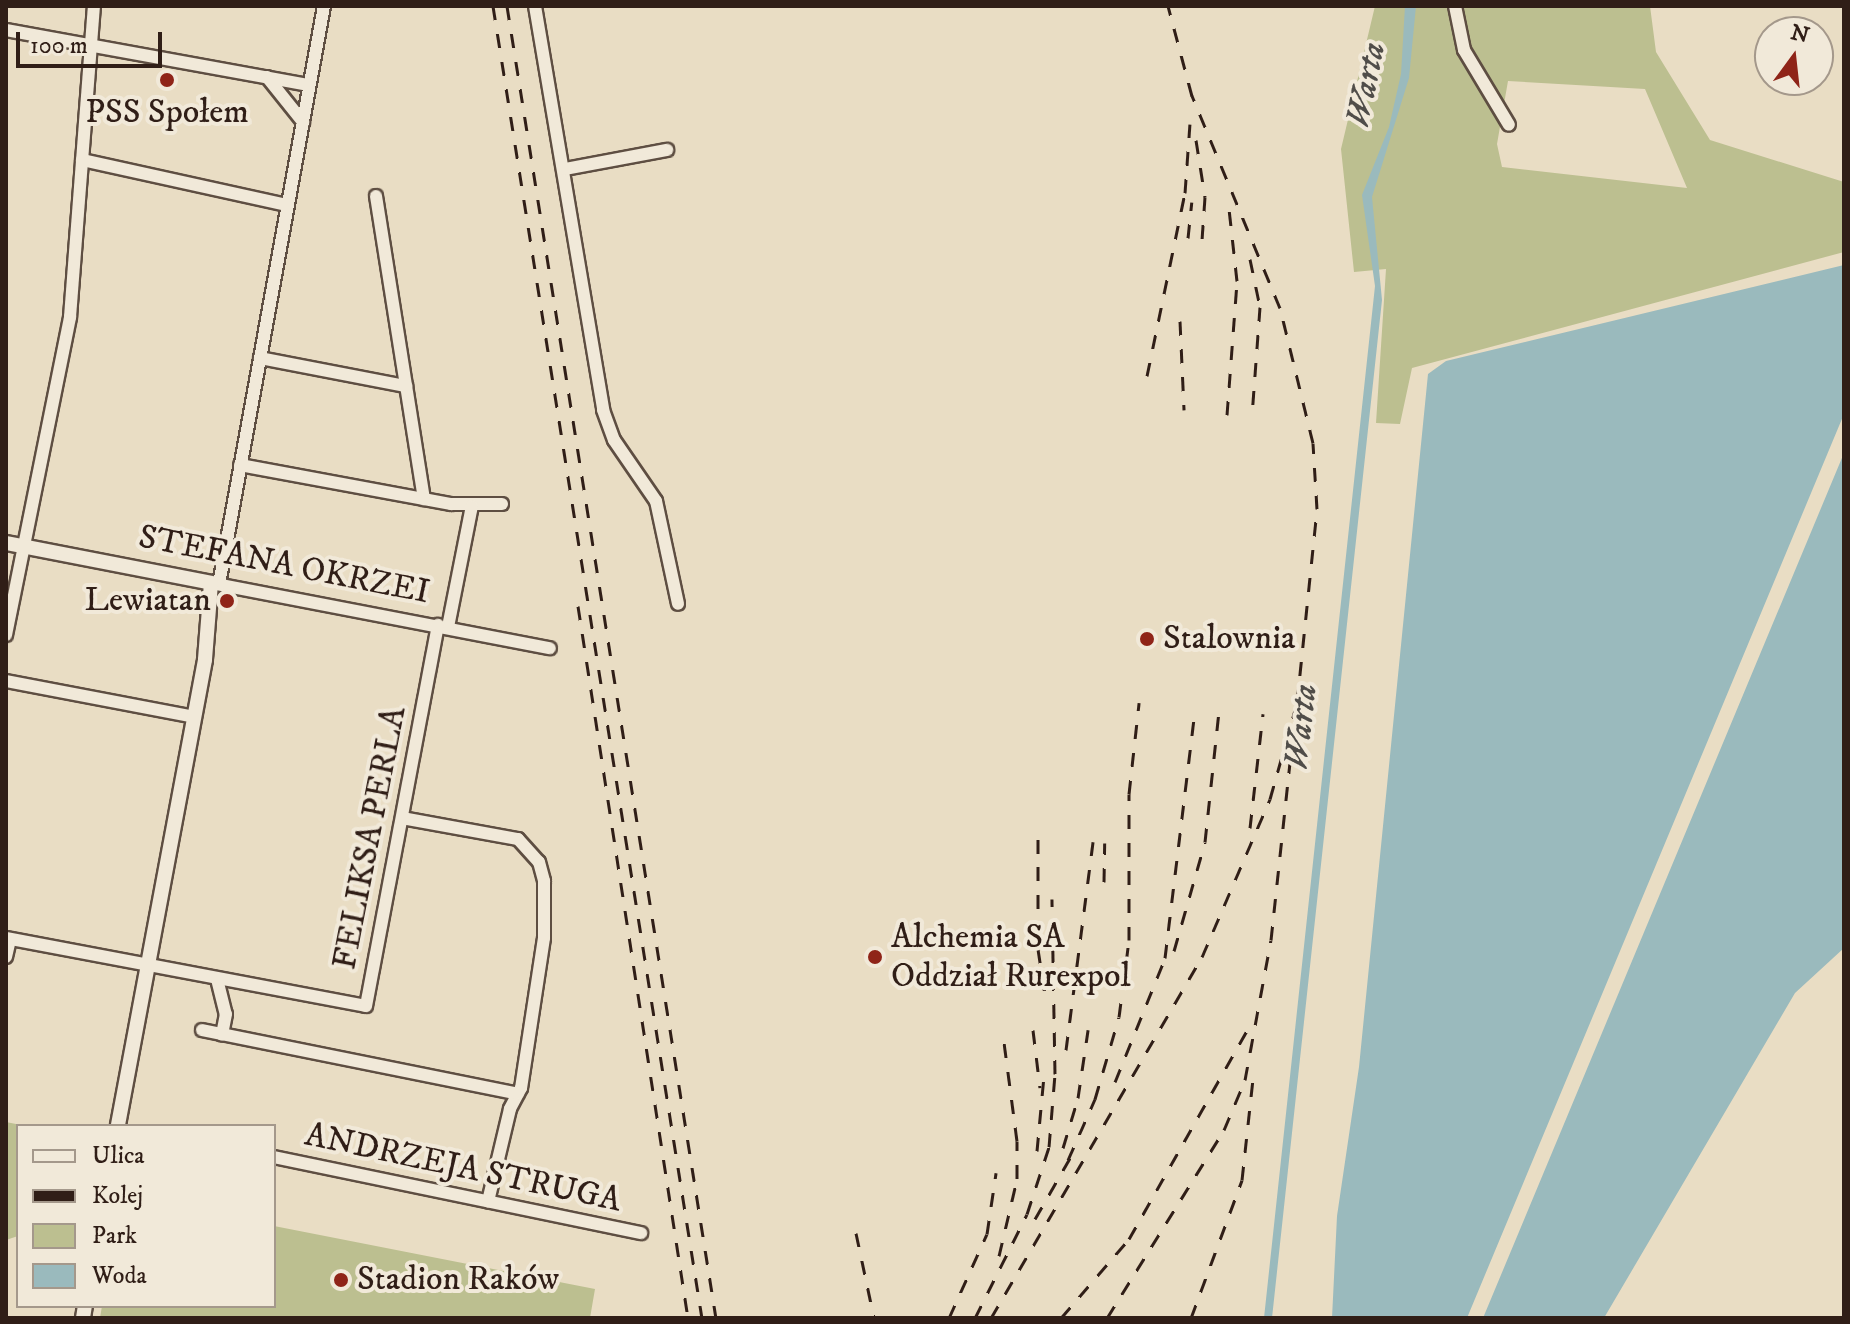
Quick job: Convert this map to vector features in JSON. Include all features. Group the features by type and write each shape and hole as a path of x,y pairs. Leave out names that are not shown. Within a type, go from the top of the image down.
{"street":[{"path":"6,635 70,317 94,6"},
{"path":"121,1124 215,584 240,465 324,6"},
{"path":"535,6 565,169 603,410 614,440 656,501 678,604"},
{"path":"1455,6 1469,61 1509,125"},
{"path":"6,30 309,85"},
{"path":"267,77 303,122"},
{"path":"565,169 667,150"},
{"path":"82,160 287,205"},
{"path":"376,196 424,499"},
{"path":"260,358 406,386"},
{"path":"240,465 424,499 472,506 502,504"},
{"name":"FELIKSA PERLA","path":"8,938 366,1006 402,818 472,506"},
{"name":"STEFANA OKRZEI","path":"6,543 550,648"},
{"path":"6,681 194,717"},
{"path":"402,818 518,839 539,862 544,881 544,938 518,1094 488,1201"},
{"path":"6,957 8,938"},
{"path":"217,979 226,1014 222,1035"},
{"path":"202,1030 518,1094"},
{"name":"ANDRZEJA STRUGA","path":"276,1157 641,1233"}],"green space":[{"path":"1375,6 1650,6 1656,52 1710,140 1844,182 1844,252 1412,368 1400,424 1376,423 1386,269 1354,272 1341,149","holes":["1508,81 1645,89 1687,188 1502,167 1497,144"]},
{"path":"6,1122 16,1124 16,1237 6,1240"},
{"path":"276,1226 595,1289 590,1318 100,1318 102,1308 276,1308"}],"water":[{"path":"1405,6 1416,6 1409,78 1372,197 1382,300 1272,1318 1264,1318 1375,286 1362,195 1389,127 1401,74"},
{"path":"1844,265 1844,414 1467,1318 1332,1318 1337,1216 1359,1067 1428,374 1446,361"},
{"path":"1844,453 1844,948 1795,993 1604,1318 1483,1318"}],"railway":[{"path":"493,6 702,1318"},
{"path":"507,6 716,1318"},
{"path":"991,1318 1202,957 1270,799 1297,703 1317,509 1313,443 1280,308 1192,96 1168,6"},
{"path":"1147,376 1185,193 1190,124"},
{"path":"1196,140 1205,197 1202,240"},
{"path":"1227,415 1237,281 1228,200"},
{"path":"1188,238 1192,202"},
{"path":"1250,259 1260,307 1252,417"},
{"path":"1180,321 1184,410"},
{"path":"578,606 688,1318"},
{"path":"1068,1160 1095,1099 1119,1017 1129,940 1129,794 1139,703"},
{"path":"1115,1082 1165,958 1195,709"},
{"path":"1174,951 1205,842 1219,711"},
{"path":"1250,828 1263,714"},
{"path":"1107,1318 1224,1130 1245,1080 1271,940 1290,763"},
{"path":"1038,839 1038,949 1045,995"},
{"path":"1066,1050 1093,842"},
{"path":"1104,882 1105,843"},
{"path":"975,1318 1027,1214 1049,1147 1055,1074 1052,899"},
{"path":"1061,1318 1129,1239 1251,1023"},
{"path":"1033,1030 1040,1088"},
{"path":"1063,1148 1078,1098 1088,1030"},
{"path":"999,1256 1017,1179 1017,1141 1003,1035"},
{"path":"1191,1318 1242,1180 1254,1069"},
{"path":"1037,1151 1044,1075"},
{"path":"1035,1219 1073,1153"},
{"path":"949,1318 987,1234 996,1173"},
{"path":"856,1233 874,1318"}],"place":[{"name":"PSS Społem","path":"167,80"},
{"name":"Lewiatan","path":"227,601"},
{"name":"Stalownia","path":"1147,639"},
{"name":"Alchemia SA Oddział Rurexpol","path":"875,957"},
{"name":"Stadion Raków","path":"341,1280"}],"water label":[{"name":"Warta","path":"1366,85"},
{"name":"Warta","path":"1301,727"}]}
